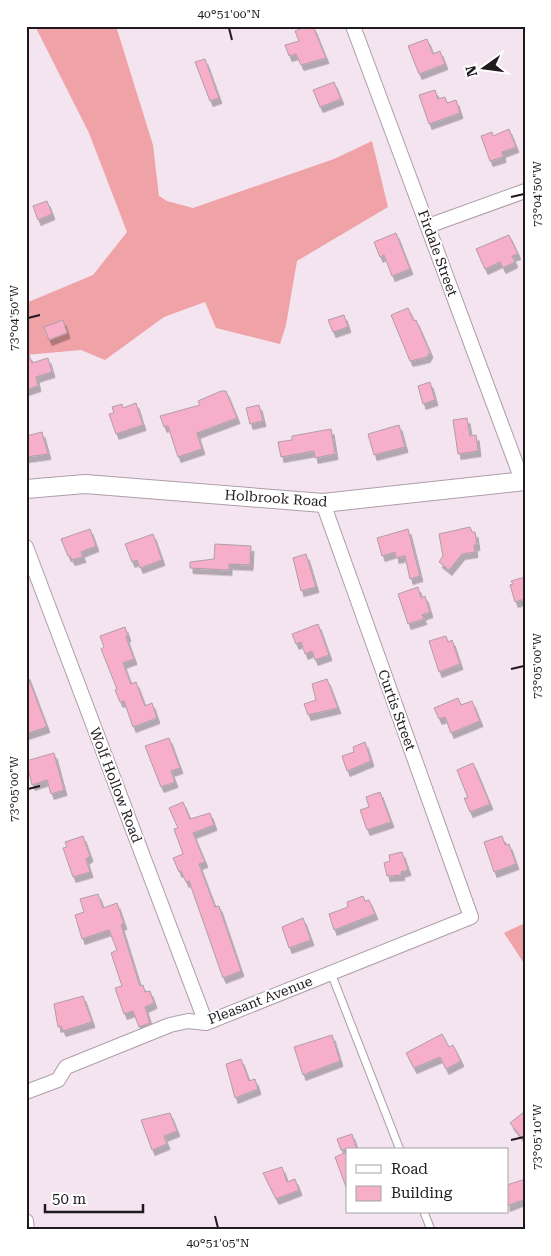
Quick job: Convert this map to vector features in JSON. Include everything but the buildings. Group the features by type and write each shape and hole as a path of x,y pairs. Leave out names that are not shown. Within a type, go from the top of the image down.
{"street":[{"name":"Firdale Street","path":"353,26 524,480"},
{"path":"428,226 525,191"},
{"name":"Holbrook Road","path":"26,489 86,484 323,503 524,480"},
{"name":"Curtis Street","path":"323,503 471,917"},
{"name":"Wolf Hollow Road","path":"26,547 206,1023"},
{"name":"Pleasant Avenue","path":"26,1092 58,1080 66,1066 170,1025 188,1020 206,1023 471,917"},
{"path":"26,1222 28,1230"}],"lane":[{"path":"331,973 399,1148"},
{"path":"425,1214 431,1230"}],"shaded area":[{"path":"35,26 116,26 153,145 159,196 167,201 193,208 334,159 372,141 388,207 297,261 286,325 280,344 216,328 205,302 164,317 105,360 81,350 26,355 26,303 93,275 127,232 89,133"},
{"path":"525,923 525,965 504,933"}]}
